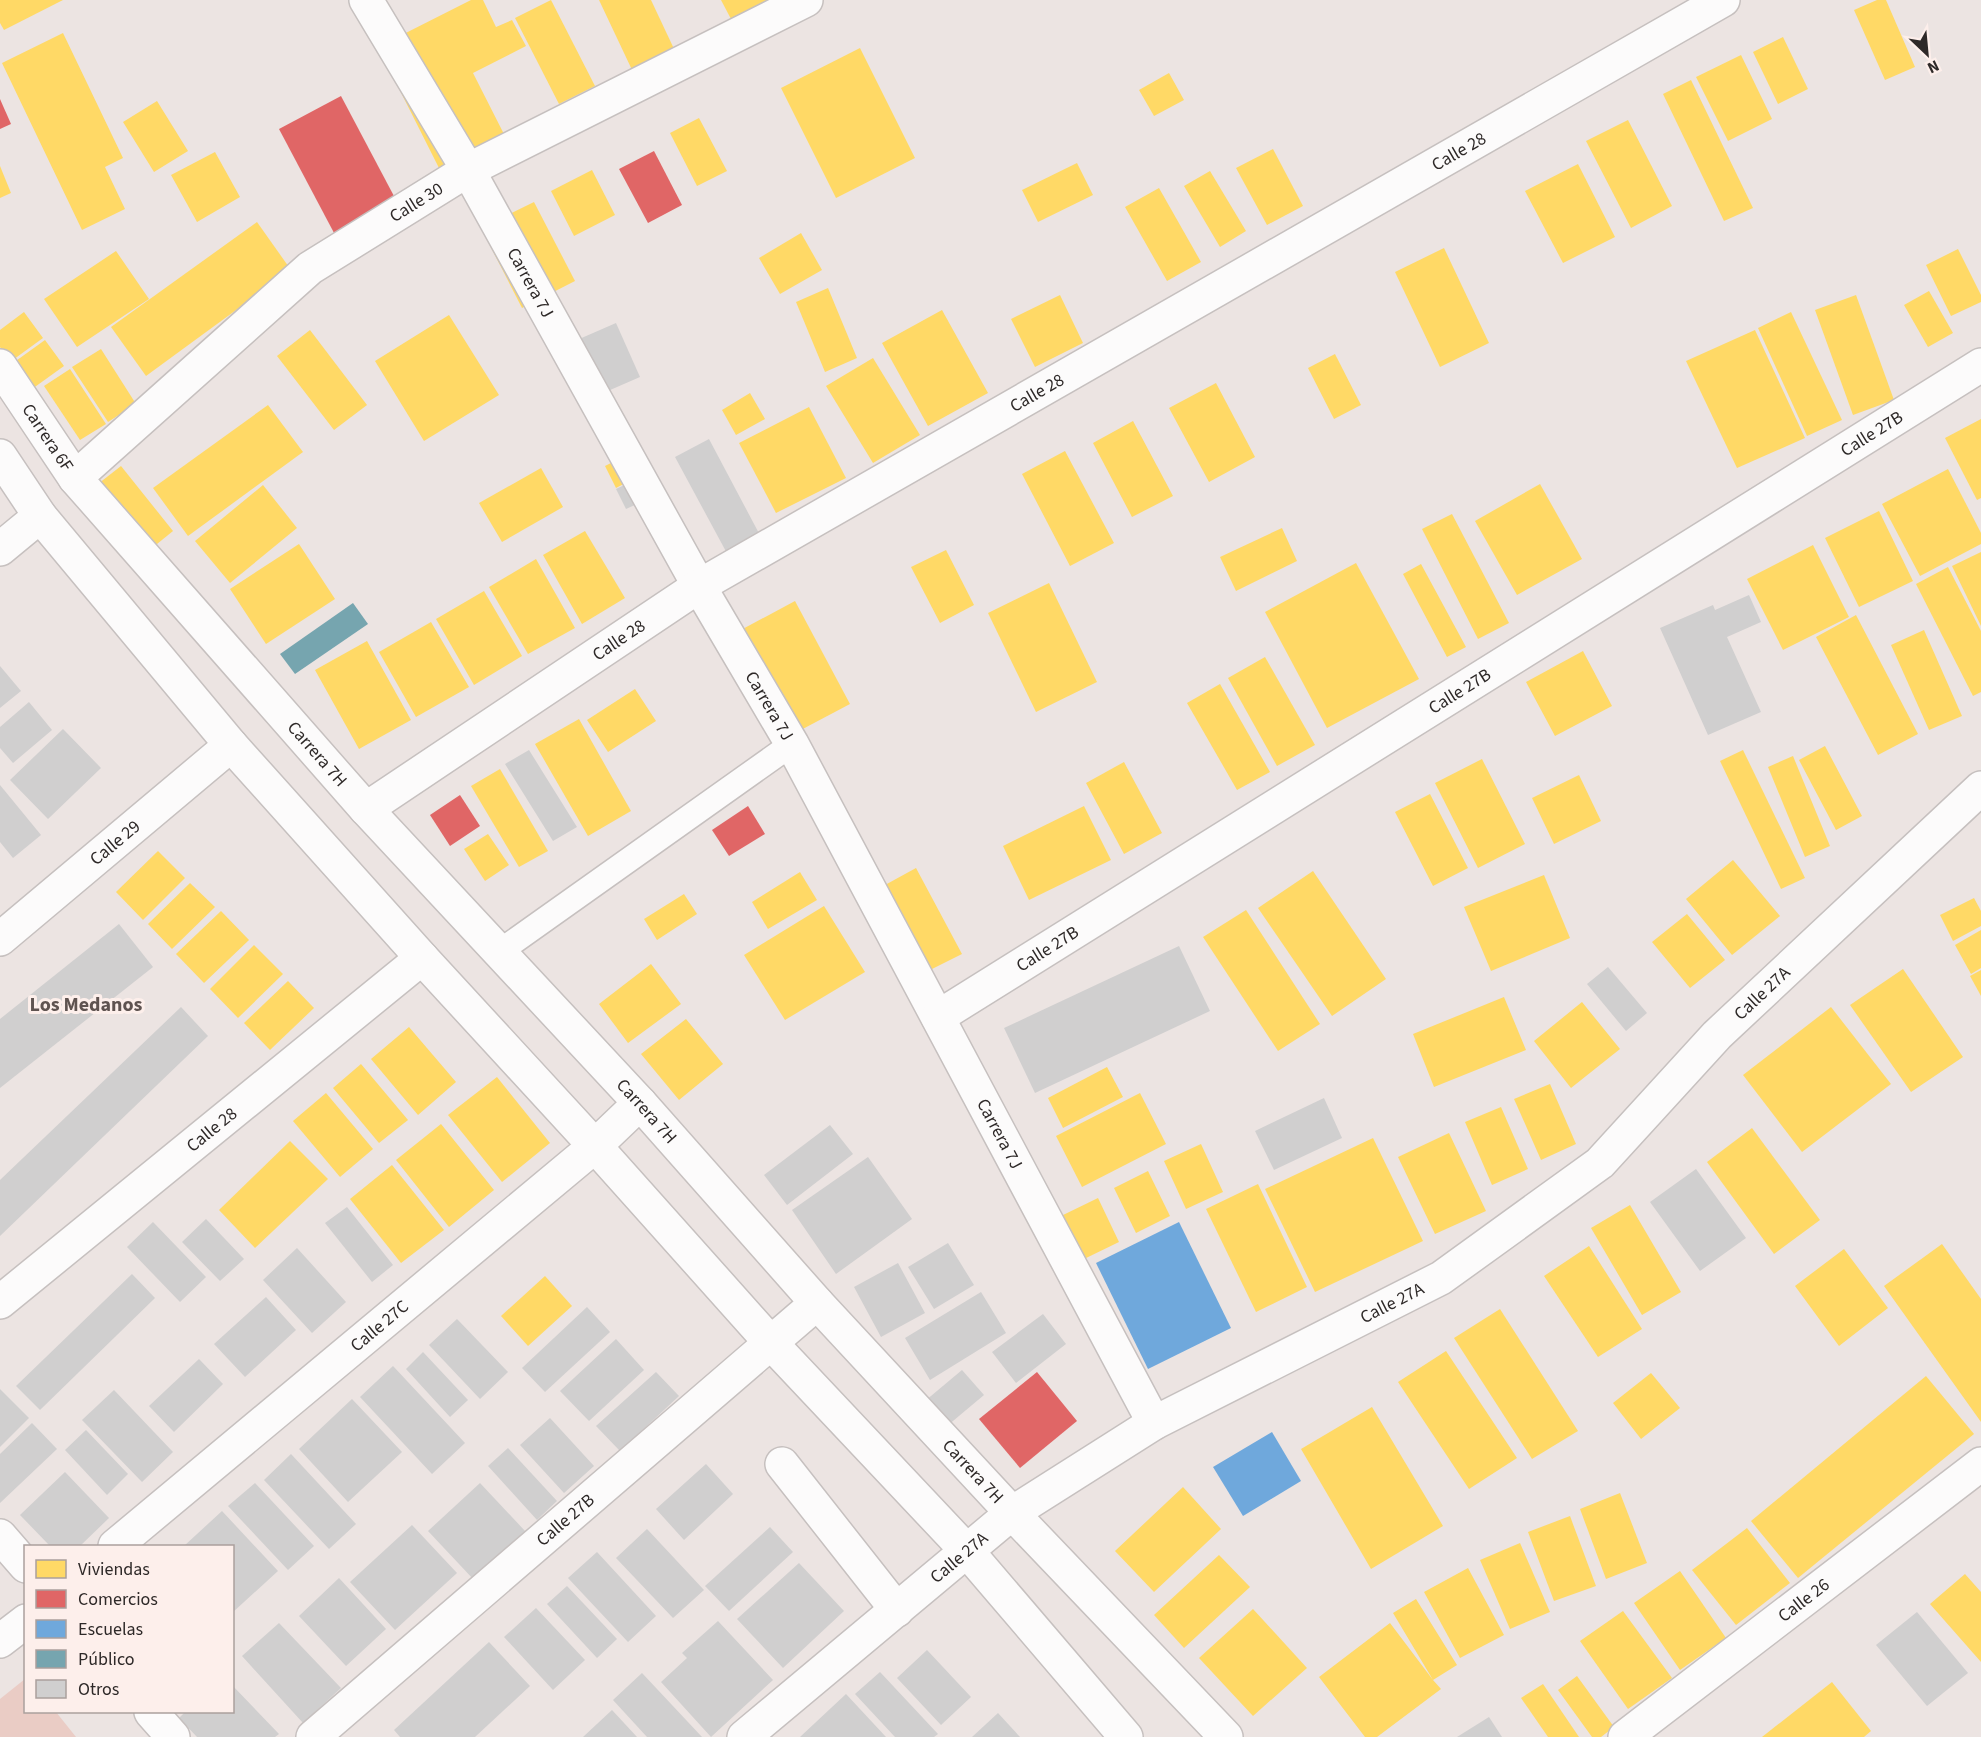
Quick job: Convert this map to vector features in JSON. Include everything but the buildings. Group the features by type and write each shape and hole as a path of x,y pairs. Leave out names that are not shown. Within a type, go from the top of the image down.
{"street":[{"name":"Carrera 7J","path":"366,0 468,170 699,586 792,744 1154,1423"},
{"name":"Calle 30","path":"75,477 310,268 468,170 806,0"},
{"name":"Calle 28","path":"366,809 699,586 1723,0"},
{"name":"Calle 27B","path":"938,1017 1981,365"},
{"name":"Carrera 6F","path":"0,366 75,477"},
{"path":"0,456 40,516 231,745 771,1343 967,1551 1126,1737"},
{"name":"Carrera 7H","path":"75,477 366,809 640,1103 817,1303 1012,1513 1226,1737"},
{"path":"0,549 40,516"},
{"name":"Calle 29","path":"0,939 231,745"},
{"name":"Calle 27A","path":"744,1737 1012,1513 1154,1423 1441,1278 1600,1162 1717,1035 1981,788"},
{"name":"Calle 28","path":"0,1302 422,958"},
{"name":"Calle 27C","path":"116,1545 595,1146 640,1103"},
{"name":"Calle 27B","path":"313,1737 817,1303"},
{"path":"782,1464 897,1610"},
{"name":"Calle 26","path":"1625,1737 1981,1464"},
{"path":"0,1536 24,1564"},
{"path":"0,1641 24,1623"},
{"path":"152,1713 173,1737"}],"lane":[{"path":"499,952 792,744"}],"shaded area":[{"path":"24,1680 24,1713 57,1713 76,1737 0,1737 0,1699"}],"district":[{"name":"Los Medanos","path":"86,1005"}]}
